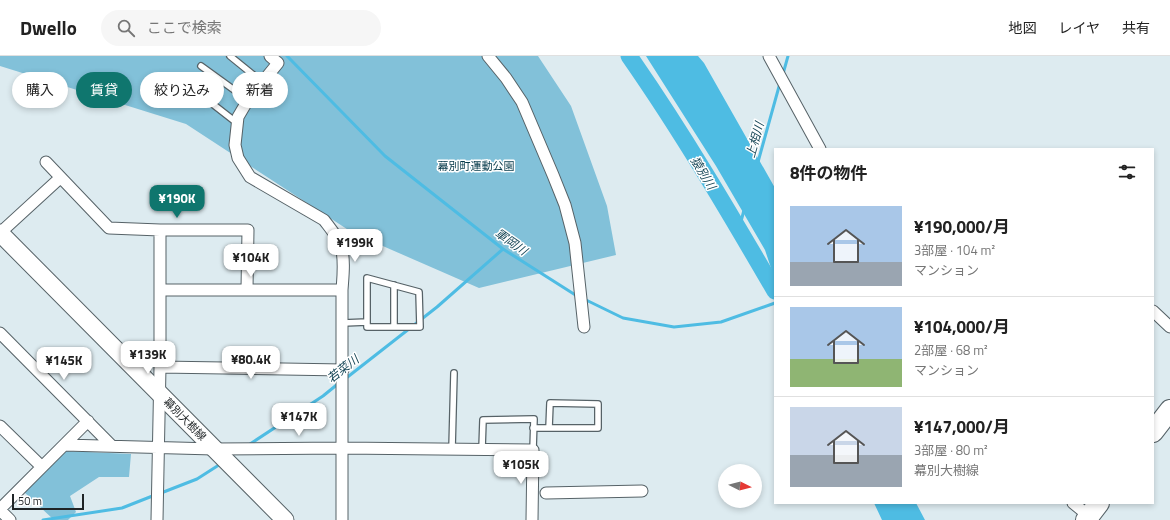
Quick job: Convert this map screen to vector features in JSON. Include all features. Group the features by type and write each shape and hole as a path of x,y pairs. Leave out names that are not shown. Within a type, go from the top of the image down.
{"highway":[{"path":"1154,431 1170,410"}],"main road":[{"name":"幕別大樹線","path":"0,233 285,520"}],"street":[{"path":"488,56 506,78 522,102 565,205 575,243 584,327"},
{"path":"769,56 819,148"},
{"path":"269,72 277,59"},
{"path":"243,108 238,117 235,145 238,158 250,177 324,220 341,245 344,259 342,290 342,520"},
{"path":"46,162 109,228 160,230 248,230 247,289"},
{"path":"0,233 60,178"},
{"path":"157,520 160,367 160,230"},
{"path":"160,290 342,290"},
{"path":"1154,312 1170,327"},
{"path":"0,333 112,446"},
{"path":"160,367 342,370"},
{"path":"10,520 0,510 88,421"},
{"path":"0,426 42,467"},
{"path":"64,445 214,448 533,450 532,520"},
{"path":"546,494 642,491"},
{"path":"1076,504 1093,515"}],"lane":[{"path":"230,56 250,72"},
{"path":"201,66 232,88"},
{"path":"218,108 237,123"},
{"path":"367,278 419,292 420,327 367,327 367,322 367,278"},
{"path":"394,285 394,327"},
{"path":"343,323 367,322"},
{"path":"452,449 454,372"},
{"path":"534,428 549,428 598,428 598,404 550,403 549,428"},
{"path":"482,449 483,420 534,419 533,450"}],"green space":[{"name":"幕別町運動公園","path":"0,56 538,56 571,106 607,206 616,255 479,288 353,233 186,124 132,107 132,72 76,72 76,90 68,87 68,72 19,72 0,66"},
{"path":"65,451 131,454 129,477 99,477 70,496 76,512 68,520 54,520 24,492"}],"shaded area":[{"path":"646,56 698,56 704,63 774,186 774,277 765,250 716,166"},
{"path":"874,504 917,504 925,520 882,520"}],"waterway":[{"name":"軍岡川","path":"287,56 385,156 503,249 577,296"},
{"name":"猿別川","path":"629,56 723,202 774,289"},
{"name":"上相川","path":"783,74 788,56"},
{"name":"上相川","path":"758,162 780,83"},
{"name":"上相川","path":"739,229 744,210"},
{"name":"若菜川","path":"345,379 437,307 503,249"},
{"name":"軍岡川","path":"584,299 623,318 674,327 721,322 774,303"},
{"name":"若菜川","path":"250,444 323,396 339,383"},
{"name":"若菜川","path":"161,493 197,479 222,463"},
{"name":"若菜川","path":"43,520 122,508 155,495"}]}
